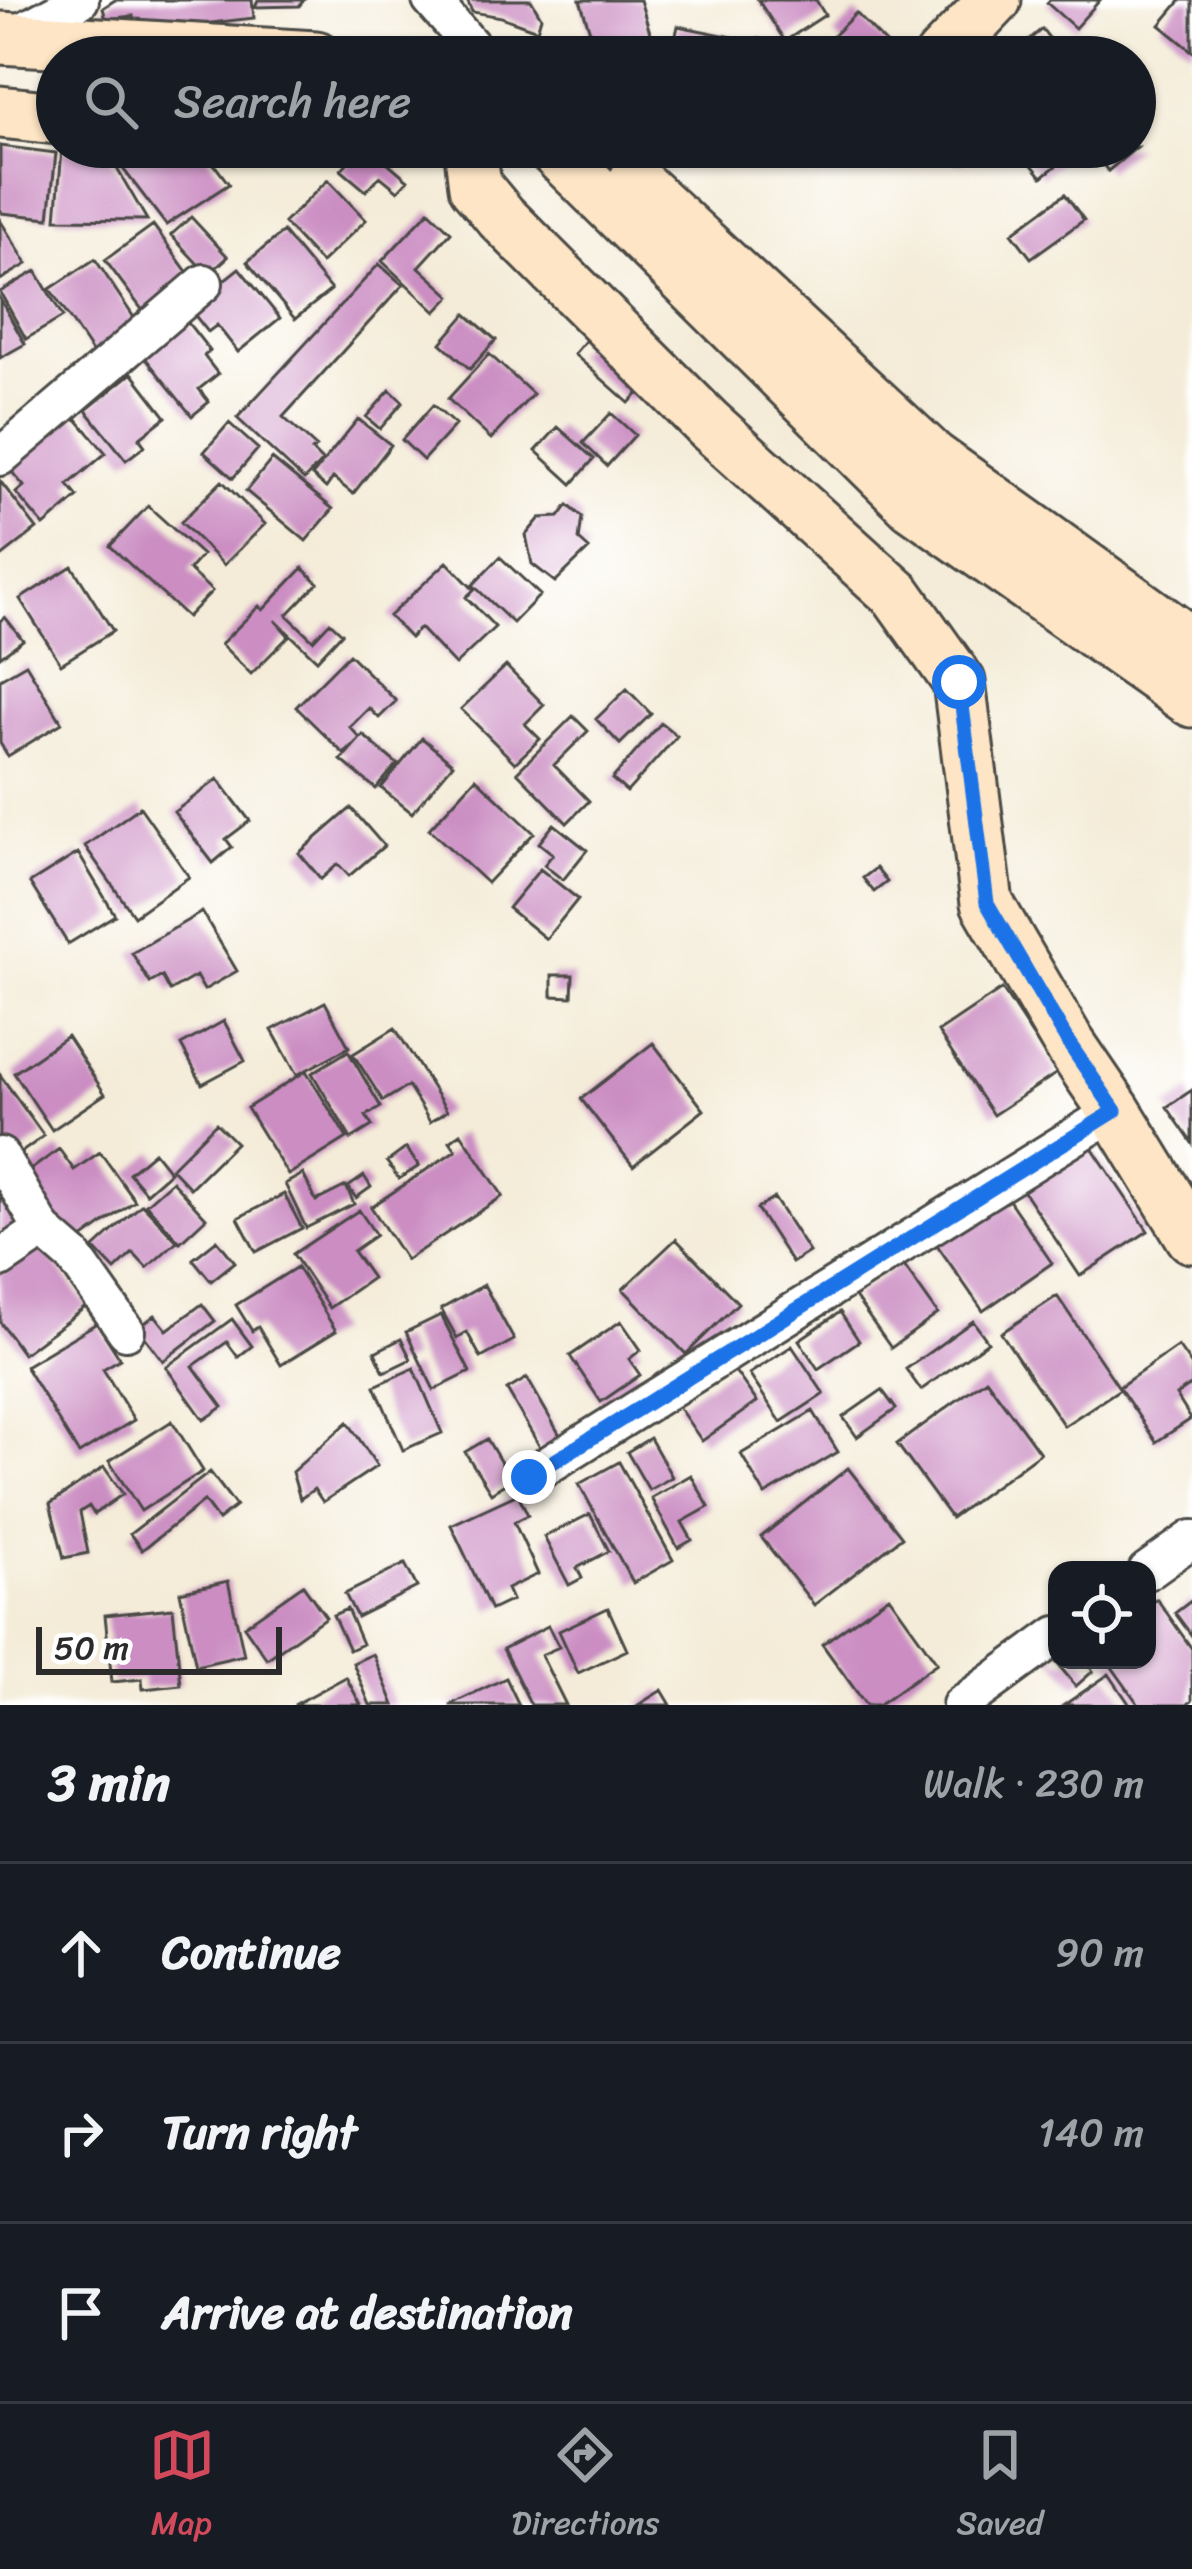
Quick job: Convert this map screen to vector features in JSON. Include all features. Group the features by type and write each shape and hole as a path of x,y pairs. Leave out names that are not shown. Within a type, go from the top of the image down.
{"main road":[{"path":"961,36 994,0"},
{"path":"4,39 36,41"},
{"path":"0,112 36,116"},
{"path":"473,168 475,186 501,218 708,424 897,596 959,682 987,903 1068,1042 1192,1237"},
{"path":"572,168 913,505 1192,701"},
{"path":"621,168 933,458 1192,644"}],"street":[{"path":"4,39 80,0"},
{"path":"431,0 463,36"},
{"path":"0,457 204,283"},
{"path":"529,1477 1115,1111"},
{"path":"0,1156 43,1230 74,1257 126,1331"},
{"path":"0,1259 43,1230"},
{"path":"1156,1565 1192,1539"},
{"path":"962,1705 1048,1642"}],"building":[{"path":"115,0 252,0 254,18 134,32 133,16 106,19 103,8"},
{"path":"258,0 304,0 299,6 255,7"},
{"path":"467,0 531,0 541,17 537,30 472,12"},
{"path":"580,0 640,0 651,36 591,36"},
{"path":"758,0 816,0 825,15 793,36 782,36"},
{"path":"1100,0 1075,28 1047,3"},
{"path":"1181,0 1192,0 1192,51 1160,25"},
{"path":"856,13 878,36 835,36"},
{"path":"678,26 727,36 676,36"},
{"path":"0,146 36,150 36,168 54,168 49,218 0,209"},
{"path":"60,168 117,168 147,220 56,219"},
{"path":"122,168 217,168 229,184 166,225"},
{"path":"394,168 408,180 398,191 380,176 366,191 341,170"},
{"path":"328,180 366,220 321,263 284,223"},
{"path":"1065,194 1084,220 1031,258 1012,233"},
{"path":"429,211 451,232 419,267 451,296 436,312 382,261"},
{"path":"191,217 228,257 208,275 171,235"},
{"path":"0,220 27,264 0,280"},
{"path":"153,225 196,284 149,319 105,260"},
{"path":"283,232 331,290 295,319 247,262"},
{"path":"95,259 139,325 94,355 50,289"},
{"path":"379,264 403,285 283,417 316,447 312,451 322,461 304,480 237,418"},
{"path":"239,268 280,318 238,352 217,325 208,332 189,308"},
{"path":"36,271 63,317 26,339 0,292"},
{"path":"0,299 25,344 0,358"},
{"path":"181,314 210,351 204,356 218,374 199,389 209,402 192,416 138,349"},
{"path":"466,314 496,340 470,369 441,343"},
{"path":"591,334 647,384 629,403 574,354"},
{"path":"489,354 533,394 491,439 448,399"},
{"path":"132,373 166,417 139,438 145,446 126,460 86,410"},
{"path":"390,390 403,402 380,429 366,417"},
{"path":"433,405 455,425 423,460 402,440"},
{"path":"69,410 106,453 68,485 78,497 44,526 16,493 24,486 5,464"},
{"path":"611,413 635,435 607,466 583,443"},
{"path":"358,419 391,445 353,494 333,478 326,488 312,476"},
{"path":"229,423 258,449 233,478 204,452"},
{"path":"558,427 594,459 572,484 536,451"},
{"path":"272,459 333,509 306,541 246,491"},
{"path":"0,481 37,529 0,558"},
{"path":"222,481 265,524 224,565 181,522"},
{"path":"568,505 582,517 579,540 589,549 555,582 532,564 526,535 540,518 559,517"},
{"path":"148,506 202,555 189,570 212,591 187,617 110,546"},
{"path":"500,557 540,595 513,623 473,585"},
{"path":"447,562 474,590 466,597 495,627 455,665 420,628 410,638 389,616"},
{"path":"72,566 113,631 61,664 20,599"},
{"path":"303,568 318,583 287,615 313,640 330,622 342,633 317,660 275,620 289,636 251,674 221,644 259,606 263,610"},
{"path":"5,617 23,640 0,657 0,621"},
{"path":"349,654 396,701 379,718 369,708 350,727 360,738 344,754 296,707"},
{"path":"26,664 62,723 8,756 0,743 0,679"},
{"path":"506,666 544,705 525,724 540,739 515,763 461,709"},
{"path":"627,689 651,714 620,744 596,719"},
{"path":"573,716 588,731 554,765 589,801 567,823 517,772"},
{"path":"661,723 677,736 627,792 612,779"},
{"path":"363,735 397,764 376,789 341,760"},
{"path":"422,738 453,764 412,813 381,788"},
{"path":"476,778 534,833 487,883 429,829"},
{"path":"218,779 250,821 226,839 232,847 213,863 174,812"},
{"path":"140,807 189,877 134,916 85,846"},
{"path":"351,808 384,846 349,876 338,864 321,879 299,853"},
{"path":"554,824 587,850 563,880 544,865 553,854 539,843"},
{"path":"78,853 115,915 68,944 30,883"},
{"path":"876,868 887,882 874,892 863,878"},
{"path":"540,869 578,899 546,939 508,908"},
{"path":"202,912 237,971 204,990 196,976 170,991 162,976 150,983 132,953"},
{"path":"552,975 573,975 572,997 552,996"},
{"path":"1002,989 1057,1073 993,1115 938,1032"},
{"path":"325,1002 349,1047 297,1075 272,1030"},
{"path":"224,1021 245,1061 202,1084 181,1045"},
{"path":"395,1028 447,1111 430,1122 408,1086 383,1101 353,1054"},
{"path":"67,1036 105,1094 52,1130 14,1073"},
{"path":"653,1043 704,1110 633,1166 581,1099"},
{"path":"348,1051 381,1107 366,1116 372,1126 351,1139 312,1073"},
{"path":"306,1071 347,1138 288,1175 247,1108"},
{"path":"0,1075 44,1136 11,1160 0,1144"},
{"path":"1192,1090 1192,1143 1167,1107"},
{"path":"216,1123 236,1143 190,1188 171,1168"},
{"path":"461,1133 503,1196 406,1260 371,1207 456,1150 450,1141"},
{"path":"1085,1137 1148,1231 1080,1276 1018,1183"},
{"path":"406,1148 419,1166 399,1179 387,1162"},
{"path":"59,1149 74,1170 100,1152 135,1201 71,1247 22,1176"},
{"path":"154,1152 170,1172 146,1193 129,1173"},
{"path":"303,1174 316,1201 346,1186 354,1204 306,1228 285,1184"},
{"path":"364,1176 371,1187 356,1198 348,1187"},
{"path":"172,1181 206,1218 180,1242 146,1204"},
{"path":"0,1183 33,1229 0,1245"},
{"path":"1004,1193 1052,1263 983,1311 935,1242"},
{"path":"284,1194 302,1228 256,1252 238,1218"},
{"path":"774,1198 809,1252 792,1263 757,1209"},
{"path":"142,1204 177,1241 147,1268 133,1253 115,1270 94,1248"},
{"path":"359,1210 376,1235 353,1251 372,1278 329,1308 293,1254"},
{"path":"676,1239 738,1303 686,1354 623,1289"},
{"path":"217,1240 235,1262 211,1281 193,1259"},
{"path":"40,1243 87,1306 23,1354 0,1322 0,1273"},
{"path":"902,1263 938,1314 891,1348 855,1297"},
{"path":"297,1267 336,1331 281,1365 258,1327 252,1331 236,1305"},
{"path":"484,1285 514,1340 481,1358 467,1332 457,1338 441,1309"},
{"path":"1057,1296 1120,1389 1064,1426 1001,1333"},
{"path":"202,1304 215,1321 163,1361 138,1328 155,1315 167,1330"},
{"path":"840,1312 859,1341 818,1369 799,1340"},
{"path":"441,1315 470,1372 434,1390 406,1332"},
{"path":"232,1319 252,1346 238,1357 227,1342 193,1366 223,1407 204,1420 166,1367"},
{"path":"621,1321 641,1350 629,1359 640,1375 601,1402 570,1356"},
{"path":"973,1321 988,1342 921,1390 906,1369"},
{"path":"97,1323 120,1359 103,1369 134,1420 79,1454 25,1366"},
{"path":"401,1339 411,1359 384,1372 375,1352"},
{"path":"792,1346 824,1394 781,1422 749,1374"},
{"path":"1178,1346 1192,1366 1192,1384 1176,1395 1191,1419 1156,1442 1119,1387"},
{"path":"732,1367 757,1402 702,1441 677,1405"},
{"path":"414,1368 442,1433 403,1450 375,1386"},
{"path":"527,1378 565,1444 545,1456 507,1390"},
{"path":"986,1379 1040,1453 951,1518 897,1444"},
{"path":"882,1390 896,1409 857,1437 843,1417"},
{"path":"813,1411 838,1452 765,1495 741,1454"},
{"path":"172,1421 203,1471 141,1511 109,1461"},
{"path":"348,1422 377,1466 323,1502 314,1489 300,1499 292,1472"},
{"path":"650,1438 672,1477 649,1490 627,1452"},
{"path":"487,1439 511,1480 491,1493 465,1452"},
{"path":"619,1462 673,1560 633,1583 579,1484"},
{"path":"104,1467 123,1494 94,1514 89,1506 80,1512 88,1553 64,1558 50,1504"},
{"path":"848,1468 902,1537 814,1605 761,1537"},
{"path":"210,1472 236,1506 218,1520 204,1501 142,1550 130,1534"},
{"path":"691,1475 709,1507 682,1522 692,1540 678,1548 651,1498"},
{"path":"518,1494 528,1515 514,1522 538,1574 507,1589 512,1600 491,1610 451,1525"},
{"path":"590,1514 609,1551 577,1568 582,1578 569,1585 544,1537"},
{"path":"405,1564 417,1587 357,1617 345,1594"},
{"path":"228,1581 244,1655 196,1666 180,1592"},
{"path":"303,1585 326,1617 267,1659 244,1626"},
{"path":"889,1596 937,1663 878,1705 866,1705 822,1644"},
{"path":"1156,1600 1192,1649 1192,1701 1187,1705 1139,1705 1113,1669 1156,1669"},
{"path":"1192,1600 1192,1636 1175,1613"},
{"path":"173,1608 181,1685 143,1689 142,1679 112,1682 105,1615"},
{"path":"608,1608 627,1650 578,1673 559,1631"},
{"path":"347,1609 362,1644 349,1650 333,1615"},
{"path":"548,1626 559,1647 541,1655 566,1705 531,1705 503,1649"},
{"path":"373,1654 394,1705 370,1705 353,1663"},
{"path":"1062,1669 1091,1669 1093,1671 1076,1686"},
{"path":"1109,1674 1130,1705 1064,1705"},
{"path":"346,1677 361,1705 294,1705"},
{"path":"506,1678 519,1705 449,1705"},
{"path":"662,1690 671,1705 638,1705"}],"route":[{"path":"529,1477 1115,1111 1068,1042 987,903 959,682"}]}
